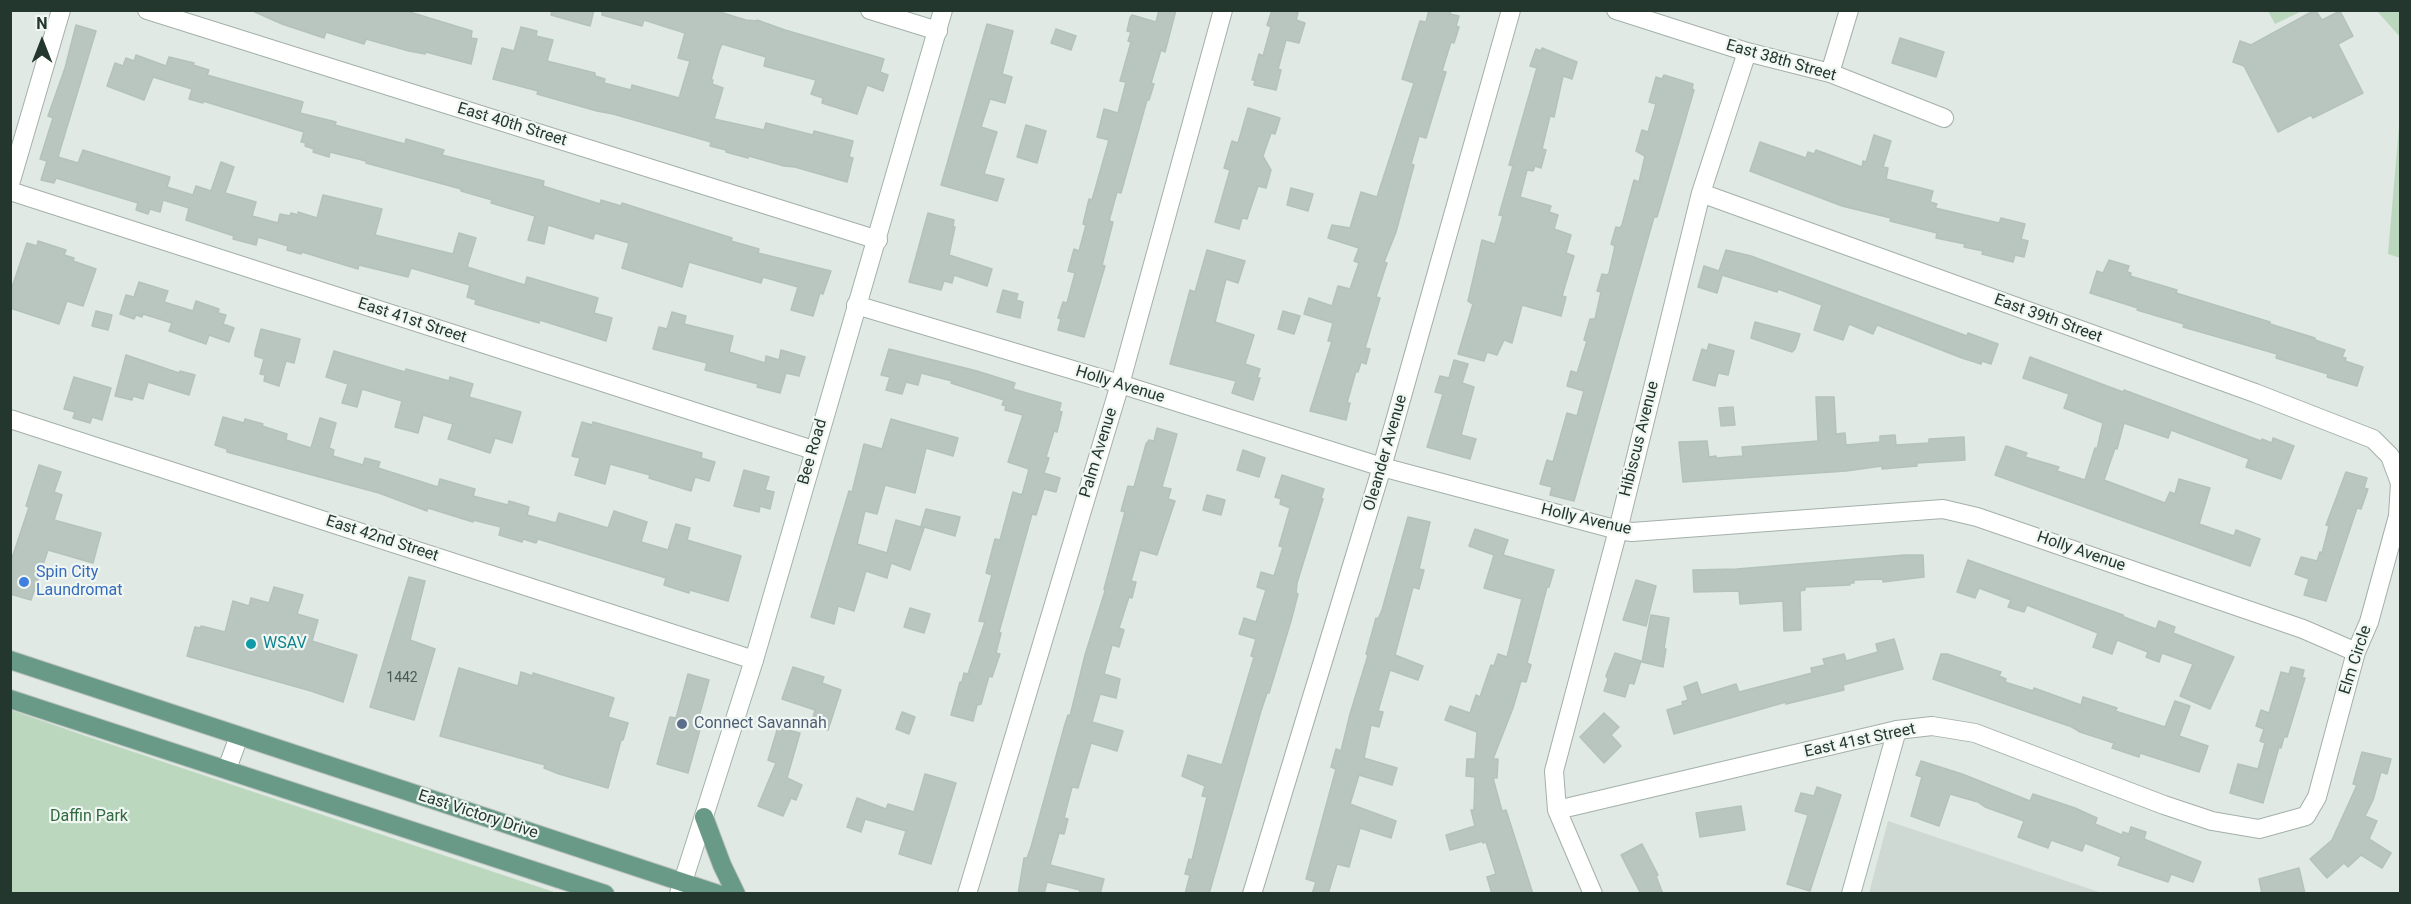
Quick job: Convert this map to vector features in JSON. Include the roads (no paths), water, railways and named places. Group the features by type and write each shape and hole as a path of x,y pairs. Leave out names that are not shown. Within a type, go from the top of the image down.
{"main road":[{"name":"East Victory Drive","path":"10,660 681,888 718,894"},
{"name":"East Victory Drive","path":"10,699 599,892"},
{"path":"704,817 736,894"}],"street":[{"path":"10,184 61,10"},
{"name":"East 40th Street","path":"147,10 878,240"},
{"path":"870,10 938,31"},
{"name":"Bee Road","path":"681,888 753,660 944,10"},
{"name":"Palm Avenue","path":"967,894 1120,384 1222,10"},
{"name":"Oleander Avenue","path":"1252,894 1382,467 1511,10"},
{"name":"East 38th Street","path":"1616,10 1747,52 1830,73 1944,118"},
{"path":"1830,73 1849,10"},
{"name":"Hibiscus Avenue","path":"1593,894 1557,810 1554,771 1618,530 1701,193 1747,52"},
{"name":"East 41st Street","path":"10,191 813,450"},
{"name":"East 39th Street","path":"1701,193 2255,393 2373,440 2390,456"},
{"name":"Holly Avenue","path":"856,305 1120,384 1382,467 1618,530 1632,532 1943,509 1989,521 2291,625 2356,652"},
{"name":"East 42nd Street","path":"10,419 753,660"},
{"name":"Elm Circle","path":"2259,829 2306,816 2317,797 2356,652 2369,622 2398,516 2400,483 2390,456"},
{"name":"East 41st Street","path":"1557,810 1897,730 1932,726 1975,733 2212,821 2259,829"},
{"path":"1851,894 1897,730"},
{"path":"227,769 238,736"}],"place":[{"name":"Spin City Laundromat","path":"24,582"},
{"name":"WSAV","path":"251,644"},
{"name":"Connect Savannah","path":"682,724"}],"park label":[{"name":"Daffin Park","path":"89,817"}]}
